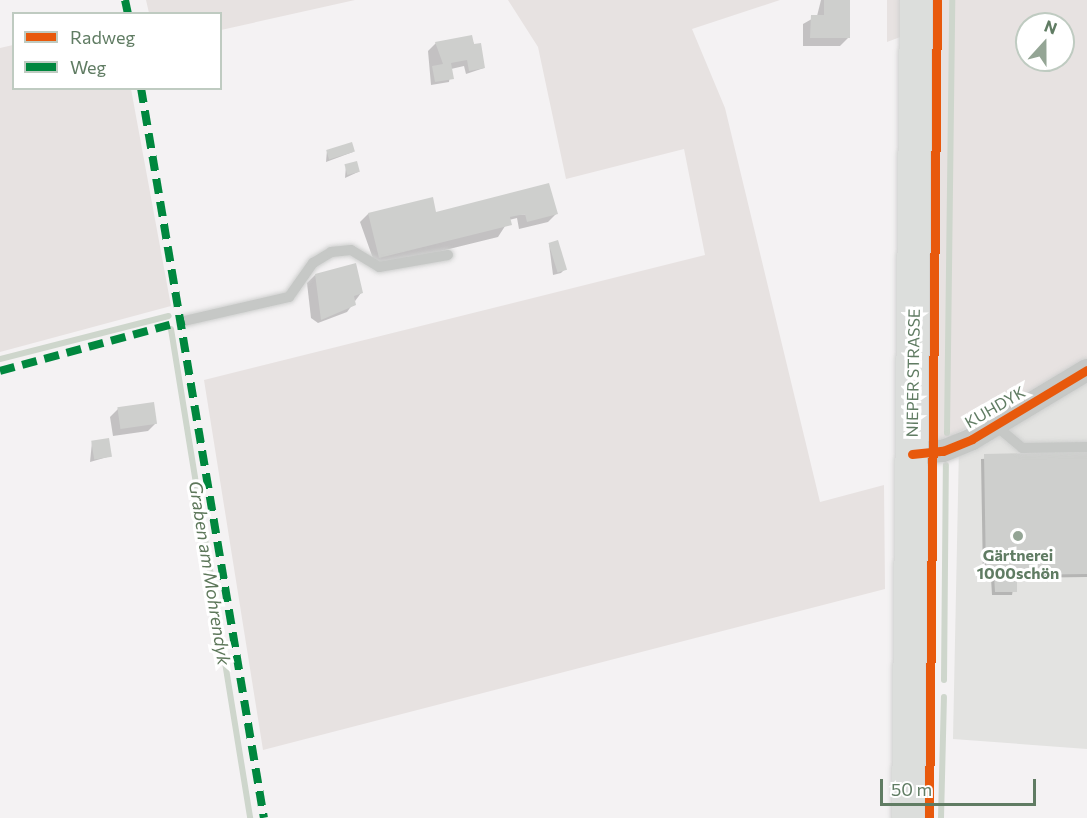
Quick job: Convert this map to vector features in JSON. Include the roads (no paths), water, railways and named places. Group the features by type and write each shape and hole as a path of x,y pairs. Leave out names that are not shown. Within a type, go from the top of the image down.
{"main road":[{"name":"NIEPER STRASSE","path":"908,818 916,0"}],"street":[{"name":"KUHDYK","path":"912,454 943,451 995,425 1087,370"}],"lane":[{"path":"184,321 289,297 313,264 331,252 351,250 379,267 447,255"},
{"path":"995,425 1022,448 1087,447"}],"waterway":[{"path":"947,433 952,0"},
{"name":"Graben am Mohrendyk","path":"0,359 169,316"},
{"name":"Graben am Mohrendyk","path":"171,329 250,818"},
{"path":"944,680 946,465"},
{"path":"941,818 944,697"}],"place":[{"name":"Gärtnerei 1000schön","path":"1018,536"}]}
